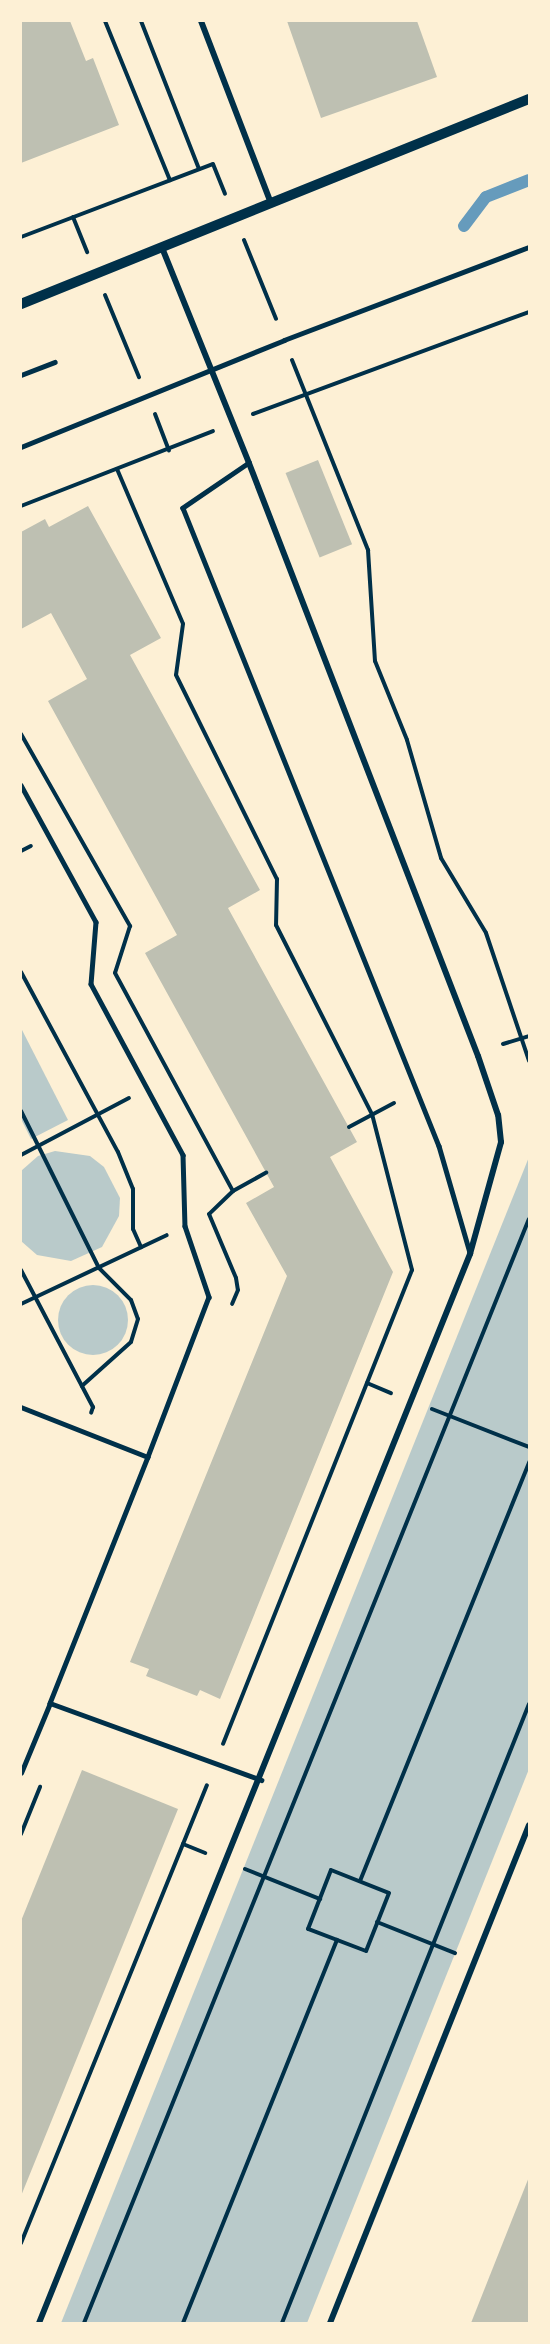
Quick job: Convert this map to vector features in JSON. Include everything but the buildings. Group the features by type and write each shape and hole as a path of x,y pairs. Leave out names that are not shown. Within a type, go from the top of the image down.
{"street":[{"path":"201,21 270,201"},
{"path":"21,304 162,248 270,201 529,99"},
{"path":"39,2323 261,1780 470,1254 501,1142 498,1115 478,1056 233,422 162,248"},
{"path":"330,2323 529,1825"}],"lane":[{"path":"21,447 211,369 529,247"},
{"path":"21,375 55,362"},
{"path":"249,463 183,508 439,1146 470,1254"},
{"path":"21,785 96,922 91,984 183,1155 185,1226 209,1298 21,1773"},
{"path":"21,1407 148,1457"},
{"path":"50,1703 261,1780"}],"path":[{"path":"105,21 170,180"},
{"path":"141,21 199,169"},
{"path":"73,217 169,450"},
{"path":"21,506 169,450 306,394 529,312"},
{"path":"306,394 368,550 375,661 407,740 441,858 486,933 529,1061"},
{"path":"21,2243 216,1764 412,1270 372,1114 276,925 277,879 176,675 183,624 117,469"},
{"path":"21,734 130,926 115,973 232,1191"},
{"path":"21,972 98,1114 133,1189 133,1229 141,1247"},
{"path":"503,1044 529,1036"},
{"path":"21,1155 171,1076"},
{"path":"349,1127 394,1103"},
{"path":"21,1111 99,1268 131,1300 138,1319 131,1342 113,1362 82,1386"},
{"path":"21,1304 209,1214 232,1191 266,1173"},
{"path":"209,1214 236,1278 238,1290 229,1312"},
{"path":"84,2323 529,1219"},
{"path":"524,1233 529,1235"},
{"path":"21,1270 93,1407 85,1432"},
{"path":"367,1383 393,1394"},
{"path":"428,1407 529,1447"},
{"path":"360,1881 529,1462"},
{"path":"282,2323 529,1704"},
{"path":"21,1834 42,1782"},
{"path":"183,1844 208,1854"},
{"path":"242,1868 320,1899"},
{"path":"331,1870 389,1893 366,1951 308,1929 320,1899 331,1870"},
{"path":"377,1922 455,1953"},
{"path":"183,2323 337,1940"}],"shaded area":[{"path":"21,1028 68,1120 31,1139 21,1119"},
{"path":"55,1151 90,1156 104,1167 120,1198 119,1216 102,1247 71,1261 37,1255 21,1241 21,1171 38,1156"},
{"path":"529,1157 529,1769 307,2323 61,2323"},
{"path":"93,1285 106,1288 118,1295 125,1307 128,1320 125,1333 118,1345 106,1352 93,1355 80,1352 68,1345 61,1333 58,1320 61,1307 68,1295 80,1288"}],"waterway":[{"path":"464,226 486,197 529,180"}]}
